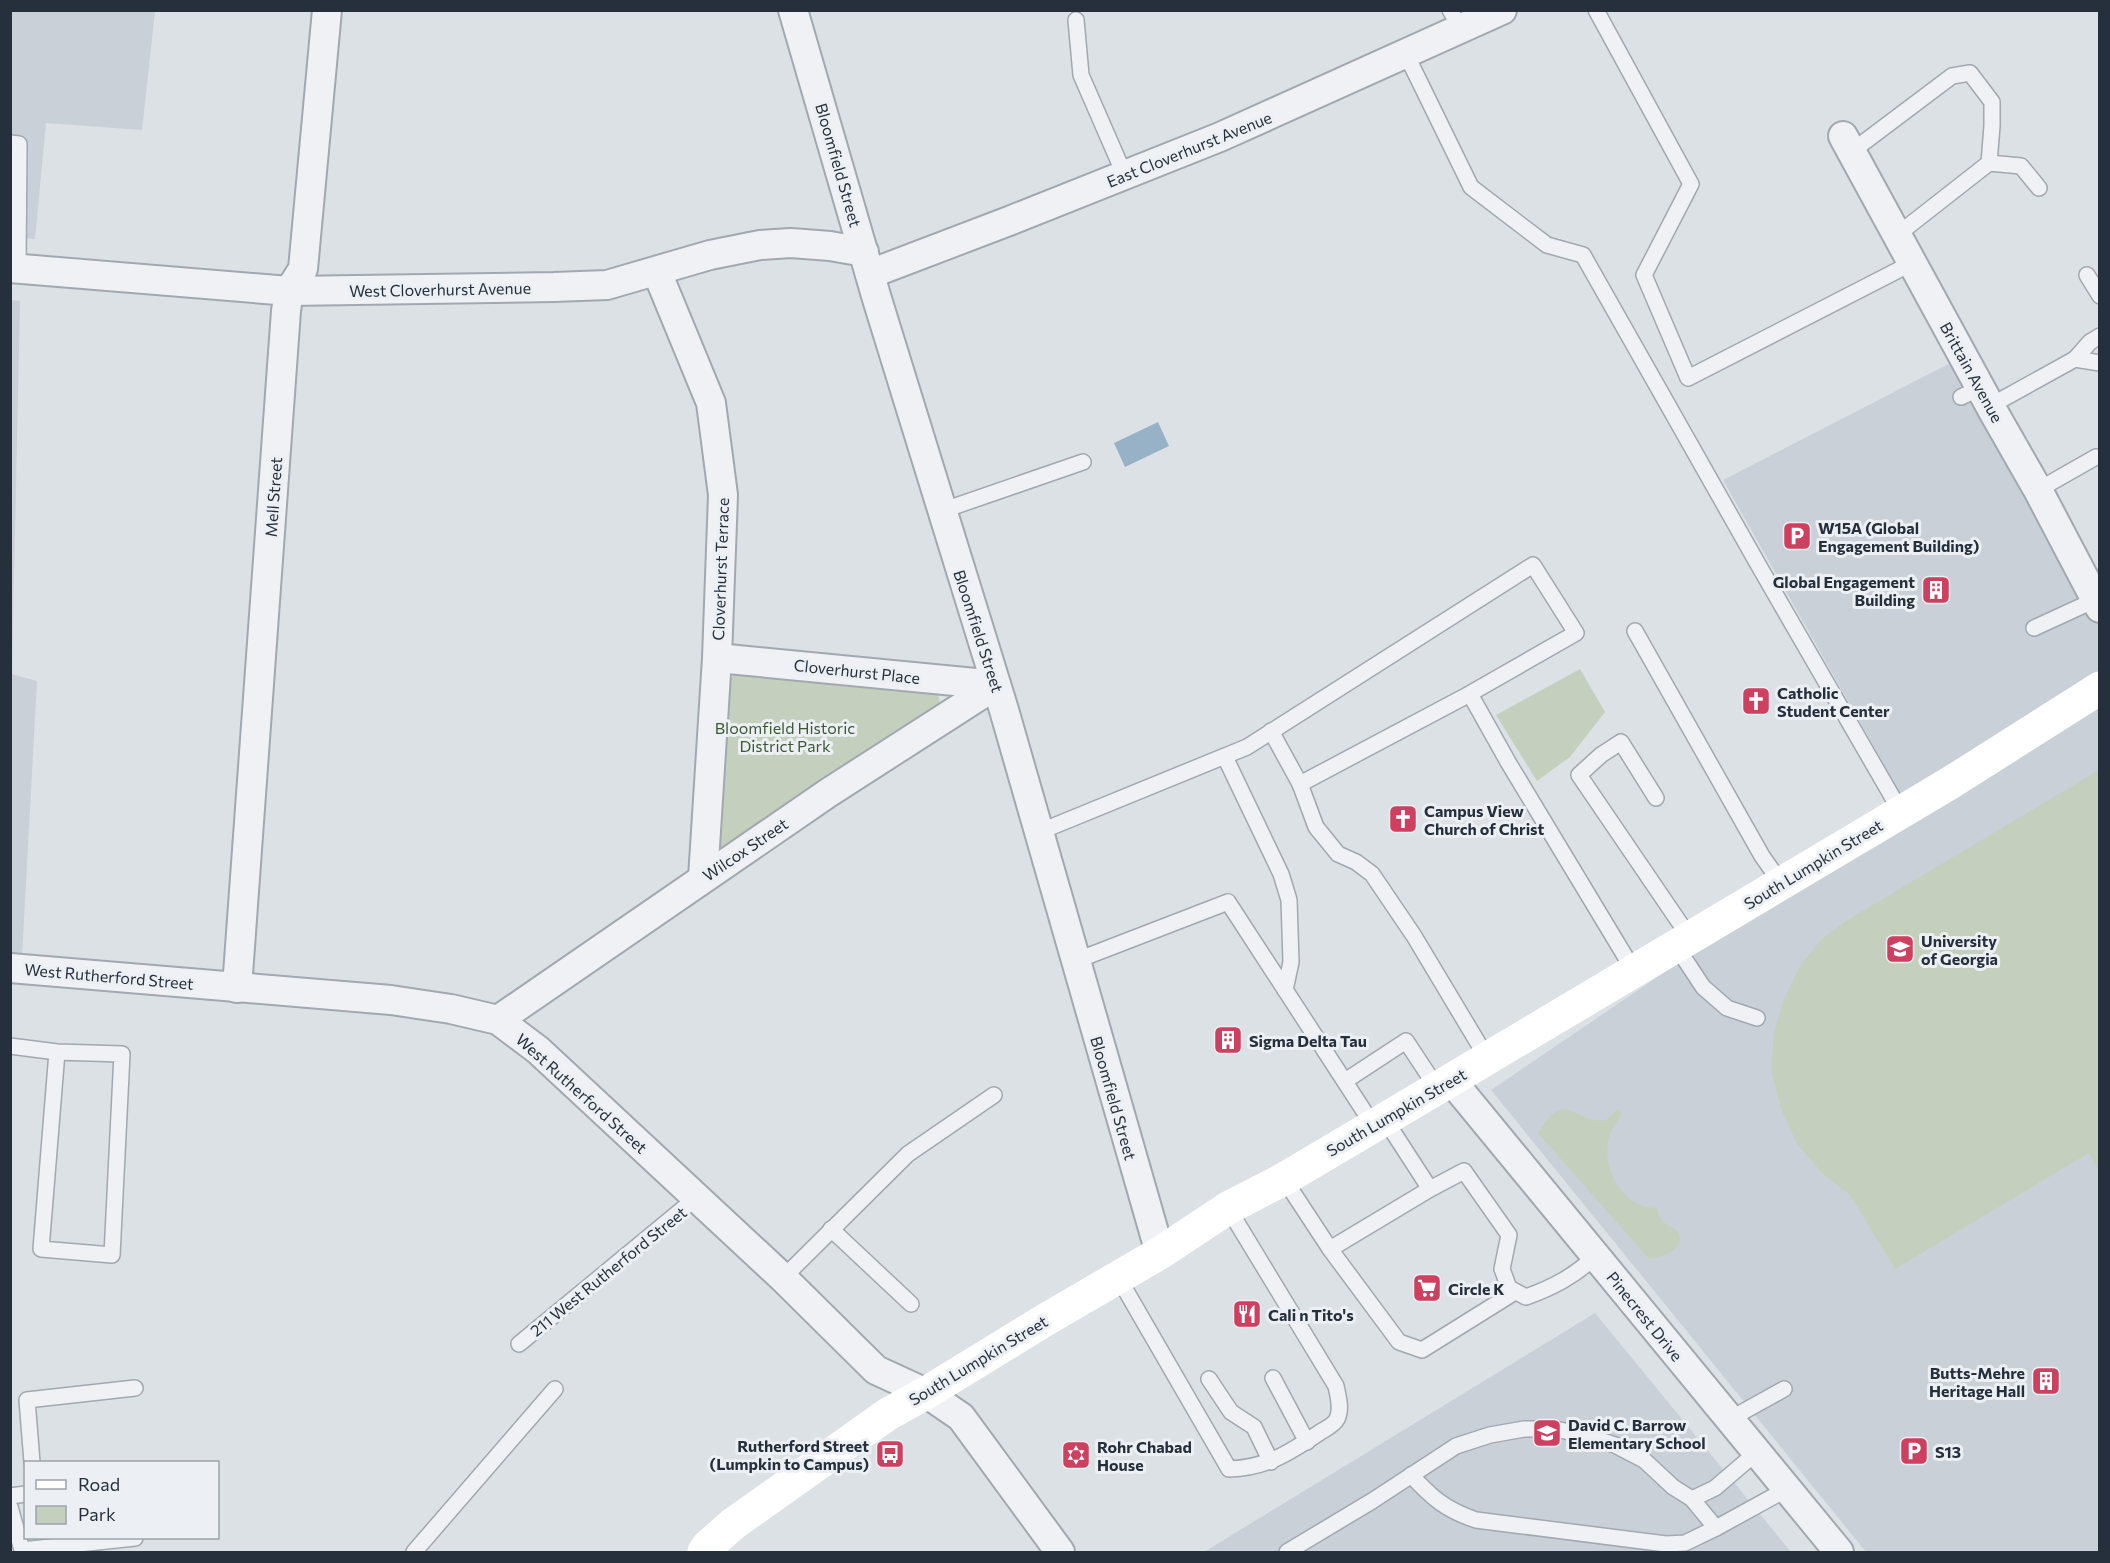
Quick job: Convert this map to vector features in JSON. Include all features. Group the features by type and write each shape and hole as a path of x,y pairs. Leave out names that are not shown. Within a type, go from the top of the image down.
{"main road":[{"name":"South Lumpkin Street","path":"704,1552 733,1524 888,1414 1160,1252 1228,1208 1284,1179 1901,812 2100,688"}],"street":[{"name":"Mell Street","path":"237,988 289,291 303,269 327,10"},
{"name":"Bloomfield Street","path":"794,10 941,512 996,685 1160,1252"},
{"name":"East Cloverhurst Avenue","path":"867,263 1125,176 1279,112 1407,54 1456,20 1502,10"},
{"name":"Brittain Avenue","path":"1847,144 1912,263 1977,397 2038,490 2097,604"},
{"name":"West Cloverhurst Avenue","path":"14,268 289,291 607,285 710,255 760,245 791,243 830,246 867,263"},
{"name":"Cloverhurst Terrace","path":"657,272 711,404 723,495 717,658 703,878"},
{"name":"Cloverhurst Place","path":"717,658 996,685"},
{"name":"Wilcox Street","path":"498,1020 703,878 996,685"},
{"name":"West Rutherford Street","path":"10,968 391,1000 451,1009 498,1020 538,1050 783,1278 876,1370 926,1393 961,1417 1060,1552"},
{"name":"Pinecrest Drive","path":"1444,1084 1596,1256 1839,1552"}],"lane":[{"path":"1596,10 1691,184 1644,275 1688,378 1912,263"},
{"path":"1076,20 1081,75 1125,176"},
{"path":"1407,54 1472,187 1547,245 1583,255 1901,812"},
{"path":"1847,144 1952,76 1970,73 1992,102 1989,163"},
{"path":"10,143 19,144 14,214 14,268"},
{"path":"1897,235 1989,163 2021,166 2039,188"},
{"path":"2087,275 2100,296"},
{"path":"1977,397 2075,359 2090,342 2100,336"},
{"path":"2075,359 2100,363"},
{"path":"2038,490 2096,458"},
{"path":"941,512 1083,462"},
{"path":"1039,832 1247,747 1533,566 1576,633 1470,694 1300,784"},
{"path":"2034,628 2097,604"},
{"path":"1635,632 1762,856 1781,883"},
{"path":"1470,694 1513,772 1634,971"},
{"path":"1271,731 1300,784 1316,827 1338,854 1356,862 1372,874 1413,936 1487,1058"},
{"path":"1656,798 1621,742 1600,755 1579,775 1683,942 1703,987 1727,1008 1757,1018"},
{"path":"1225,757 1281,874 1289,900 1291,962 1286,990"},
{"path":"1075,961 1228,902 1345,1081 1430,1189"},
{"path":"1345,1081 1407,1041 1444,1084"},
{"path":"10,1046 57,1052 122,1054 112,1255 41,1250 57,1052"},
{"path":"783,1278 908,1154 994,1095"},
{"path":"1330,1249 1464,1171 1509,1235 1502,1269 1509,1288 1515,1292 1526,1297 1550,1288 1578,1273 1596,1256"},
{"path":"1284,1179 1330,1249 1399,1342 1422,1350 1515,1292"},
{"name":"211 West Rutherford Street","path":"519,1344 696,1198"},
{"path":"1118,1277 1229,1469 1250,1468 1271,1461 1306,1442 1336,1421 1340,1411 1336,1386 1323,1361 1228,1208"},
{"path":"831,1229 911,1304"},
{"path":"1273,1378 1306,1442"},
{"path":"1209,1379 1231,1412 1254,1427 1271,1461"},
{"path":"32,1461 27,1400 135,1388"},
{"path":"414,1552 555,1389"},
{"path":"1730,1419 1784,1389"},
{"path":"1287,1552 1372,1501 1456,1446 1490,1434 1524,1429 1555,1429 1585,1435 1615,1445 1644,1460 1673,1487 1692,1499 1716,1528"},
{"path":"1692,1499 1715,1488 1757,1452"},
{"path":"1411,1475 1442,1505 1476,1520 1666,1544 1685,1543 1787,1489"},
{"path":"10,1507 22,1551 126,1539"}],"shaded area":[{"path":"10,11 155,11 142,130 46,123 35,239 11,237"},
{"path":"11,300 20,301 12,674 37,681 22,956 11,955"},
{"name":"University of Georgia","path":"1958,359 2099,623 2099,1552 1866,1552 1491,1090 1908,807 1723,480"},
{"name":"David C. Barrow Elementary School","path":"1595,1313 1791,1552 1204,1552"}],"green space":[{"path":"1580,669 1605,712 1570,757 1537,781 1496,715"},
{"name":"Bloomfield Historic District Park","path":"736,672 938,694 940,703 718,851 728,683"},
{"path":"2099,770 2099,1171 2089,1153 1895,1269 1850,1195 1823,1174 1797,1144 1781,1109 1771,1069 1774,1033 1784,999 1801,964 1822,939 1849,919"},
{"path":"1564,1109 1599,1121 1606,1120 1618,1109 1622,1113 1609,1137 1607,1149 1612,1174 1625,1194 1645,1206 1657,1208 1662,1220 1678,1231 1680,1238 1676,1248 1649,1259 1538,1133 1551,1115"}],"water":[{"path":"1158,422 1169,446 1125,467 1114,443"}],"place":[{"name":"W15A (Global Engagement Building)","path":"1797,536"},
{"name":"Global Engagement Building","path":"1936,590"},
{"name":"Catholic Student Center","path":"1756,701"},
{"name":"Campus View Church of Christ","path":"1403,819"},
{"name":"University of Georgia","path":"1900,949"},
{"name":"Sigma Delta Tau","path":"1228,1040"},
{"name":"Circle K","path":"1427,1288"},
{"name":"Cali n Tito's","path":"1247,1314"},
{"name":"Butts-Mehre Heritage Hall","path":"2046,1381"},
{"name":"David C. Barrow Elementary School","path":"1547,1433"},
{"name":"S13","path":"1914,1451"},
{"name":"Rutherford Street (Lumpkin to Campus)","path":"890,1454"},
{"name":"Rohr Chabad House","path":"1076,1455"}]}
